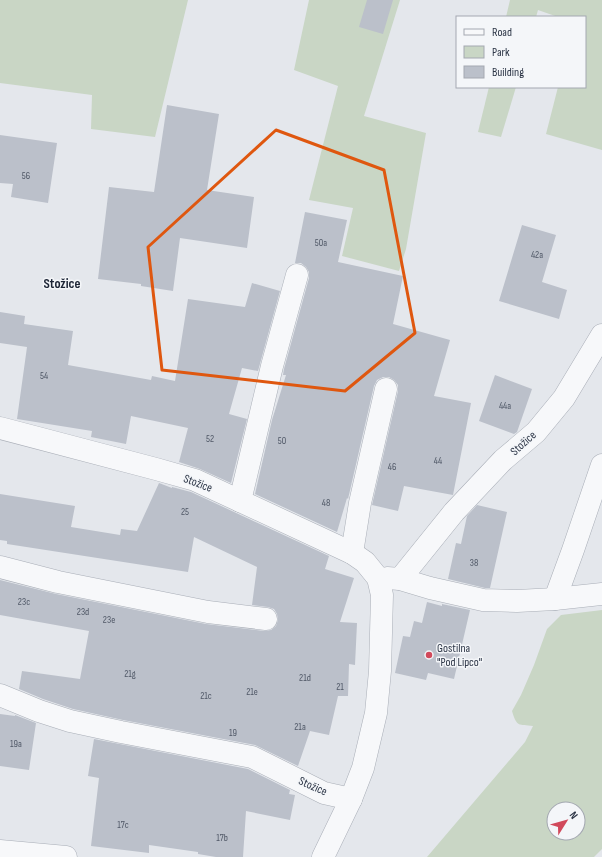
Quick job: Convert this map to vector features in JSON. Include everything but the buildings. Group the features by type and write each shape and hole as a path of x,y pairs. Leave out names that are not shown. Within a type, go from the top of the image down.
{"street":[{"path":"240,501 272,366 297,275"},
{"name":"Stožice","path":"400,579 454,512 503,460 536,432 564,398 602,334"},
{"path":"352,552 360,503 386,389"},
{"name":"Stožice","path":"0,428 195,480 352,552 365,562 378,578 382,595 380,671 376,713 363,768 351,799 324,857"},
{"path":"555,599 602,466"},
{"path":"0,567 58,582 208,612 266,619"},
{"path":"378,578 400,579 430,588 483,600 517,601 602,594"},
{"name":"Stožice","path":"0,695 39,711 70,721 252,757 324,793 351,799"},
{"path":"0,851 66,857"}],"highlighted area":[{"path":"276,130 384,170 415,333 345,391 162,370 148,247"}],"green space":[{"path":"0,0 188,0 155,137 91,129 92,95 0,83"},
{"path":"309,0 400,0 364,116 426,133 406,249 399,271 342,256 353,208 309,200 338,86 294,70"},
{"path":"510,0 602,0 602,150 546,134 558,88 586,88 586,16 555,16 538,10 536,16 506,16"},
{"path":"489,88 516,88 501,137 478,132"},
{"path":"602,610 602,849 594,857 427,857 525,742 533,726 517,723 512,711 521,695 534,665 547,629 561,615"}],"place":[{"name":"Gostilna \"Pod Lipco\"","path":"429,655"}],"district":[{"name":"Stožice","path":"62,283"}]}
